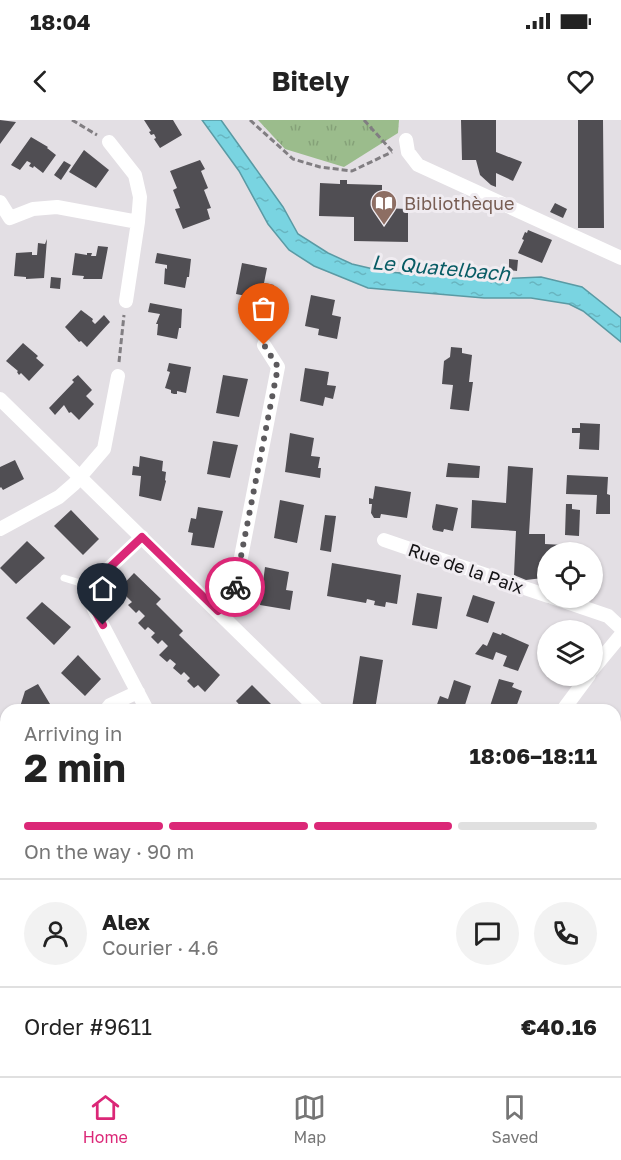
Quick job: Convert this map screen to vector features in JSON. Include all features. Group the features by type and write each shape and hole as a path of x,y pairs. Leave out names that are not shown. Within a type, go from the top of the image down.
{"street":[{"path":"109,142 135,175 140,197 126,301"},
{"path":"407,146 418,165 621,258"},
{"path":"0,202 5,223 33,208 57,207 138,222"},
{"path":"218,611 235,588 278,367 264,345"},
{"path":"0,529 59,497 104,449 118,376"},
{"path":"0,399 218,611 309,704"},
{"path":"142,537 90,586 94,609 144,704"},
{"name":"Rue de la Paix","path":"384,540 537,592"},
{"name":"Rue de la Paix","path":"585,608 608,616 621,628"},
{"path":"603,657 621,635"},
{"path":"567,704 581,686"},
{"path":"112,704 138,692"}],"lane":[{"path":"64,578 90,586"}],"path":[{"path":"72,120 109,142"},
{"path":"250,120 293,159 320,167 352,171 407,146"},
{"path":"364,120 392,152"},
{"path":"118,376 126,301"}],"green space":[{"path":"258,120 399,120 398,133 344,167 285,149"}],"water":[{"path":"202,120 221,120 283,207 298,234 328,253 352,264 386,272 494,279 541,277 582,287 621,318 621,342 583,311 569,304 531,298 484,298 368,288 314,266 289,250 268,224 239,171"}],"building":[{"path":"0,120 16,122 0,144"},
{"path":"144,120 173,120 182,135 160,148"},
{"path":"461,120 496,120 496,152 522,162 513,181 496,173 496,187 491,185 480,175 476,160 462,160"},
{"path":"578,120 603,120 604,228 578,228"},
{"path":"31,137 48,147 56,155 43,173 34,166 33,168 29,166 31,163 27,161 20,170 11,165"},
{"path":"84,150 109,170 96,188 69,172"},
{"path":"200,160 205,169 201,171 208,188 204,190 211,208 207,209 210,219 183,229 175,209 180,208 173,190 177,188 170,171"},
{"path":"64,161 71,165 61,180 54,175"},
{"path":"340,180 347,180 347,184 382,185 382,208 408,209 408,242 354,241 354,217 319,216 320,183 340,184"},
{"path":"555,203 567,209 563,218 550,212"},
{"path":"528,230 552,240 542,263 518,253 525,232 527,233"},
{"path":"47,239 44,278 26,279 26,277 14,276 16,253 32,252 32,255 37,255 38,243 45,244"},
{"path":"98,246 108,247 102,279 83,279 84,276 72,275 75,253 87,255 87,253 92,253 91,256 96,256"},
{"path":"157,253 191,259 185,288 164,284 167,265 155,263"},
{"path":"509,259 518,260 517,271 509,270"},
{"path":"242,263 267,268 264,283 274,285 270,306 251,303 251,297 236,294"},
{"path":"51,277 61,278 60,289 50,288"},
{"path":"311,295 335,300 332,315 341,317 337,339 318,335 319,329 305,326"},
{"path":"150,303 182,309 181,328 179,328 177,339 157,335 158,324 156,324 160,314 148,312"},
{"path":"81,310 93,319 95,324 104,315 110,322 87,347 65,327"},
{"path":"23,343 38,356 36,358 44,365 29,381 21,373 19,375 18,371 6,361"},
{"path":"451,347 462,348 462,353 472,355 469,382 473,382 469,411 450,409 453,385 442,384 444,361 450,357"},
{"path":"169,363 191,367 186,393 177,391 177,394 174,394 165,388 170,372 167,371"},
{"path":"305,368 329,372 327,385 336,386 333,399 325,397 323,406 300,401"},
{"path":"78,375 92,390 86,396 94,404 79,420 71,412 69,413 64,405 55,415 49,408"},
{"path":"223,375 248,379 239,417 216,413"},
{"path":"580,423 600,424 599,450 579,449 580,433 572,433 572,428 580,428"},
{"path":"290,433 314,438 311,456 320,457 318,468 321,468 320,478 285,472"},
{"path":"213,441 238,445 230,478 207,474"},
{"path":"140,456 163,461 162,471 166,472 166,481 161,501 139,496 141,476 132,475 133,466 139,467"},
{"path":"15,460 24,479 3,490 0,488 0,467"},
{"path":"448,463 480,466 479,478 446,477"},
{"path":"508,466 533,468 529,534 545,534 545,542 537,542 537,579 526,580 514,575 516,531 471,528 472,500 506,503"},
{"path":"567,475 608,477 607,494 610,495 610,514 596,514 597,495 566,494"},
{"path":"375,486 411,492 407,518 381,514 380,518 374,518 369,498 373,499"},
{"path":"280,500 304,505 297,543 274,538"},
{"path":"436,504 458,508 453,531 433,530"},
{"path":"566,504 572,504 572,509 580,510 579,536 565,535"},
{"path":"198,507 223,511 214,548 191,545 193,533 188,532 191,518 196,519"},
{"path":"71,510 99,539 83,555 54,526"},
{"path":"325,515 336,516 331,552 320,550"},
{"path":"27,541 45,558 16,584 0,568"},
{"path":"332,563 401,575 397,604 386,602 385,607 374,605 375,601 367,599 366,603 327,596"},
{"path":"265,567 289,572 286,590 293,591 290,610 260,605"},
{"path":"134,573 161,599 156,604 183,631 179,635 220,675 205,692 198,685 194,688 187,681 190,678 184,672 181,675 173,668 176,664 170,659 167,662 159,655 168,646 162,640 158,644 151,637 155,633 148,627 145,630 138,623 145,616 139,610 136,613 128,605 132,602 126,596 122,599 115,593"},
{"path":"417,593 442,597 437,629 412,625"},
{"path":"473,595 495,602 488,623 466,616"},
{"path":"42,602 71,627 54,645 26,618"},
{"path":"493,632 501,635 502,633 529,645 518,671 503,666 507,656 496,652 493,660 475,654 483,644 487,646"},
{"path":"78,655 101,679 85,696 61,673"},
{"path":"360,656 383,660 376,704 353,704"},
{"path":"499,679 514,683 512,687 522,691 517,704 491,704"},
{"path":"454,680 471,686 465,704 437,704 440,696 448,699"},
{"path":"38,684 50,704 21,704 25,691"},
{"path":"252,685 271,704 239,704 236,701"}],"way so far":[{"path":"235,587 278,367 264,345"}],"place":[{"name":"Bibliothèque","path":"384,226"}],"route":[{"path":"103,625 94,609 90,586 142,537 218,611 235,587"}],"water label":[{"name":"Le Quatelbach","path":"441,267"}]}
